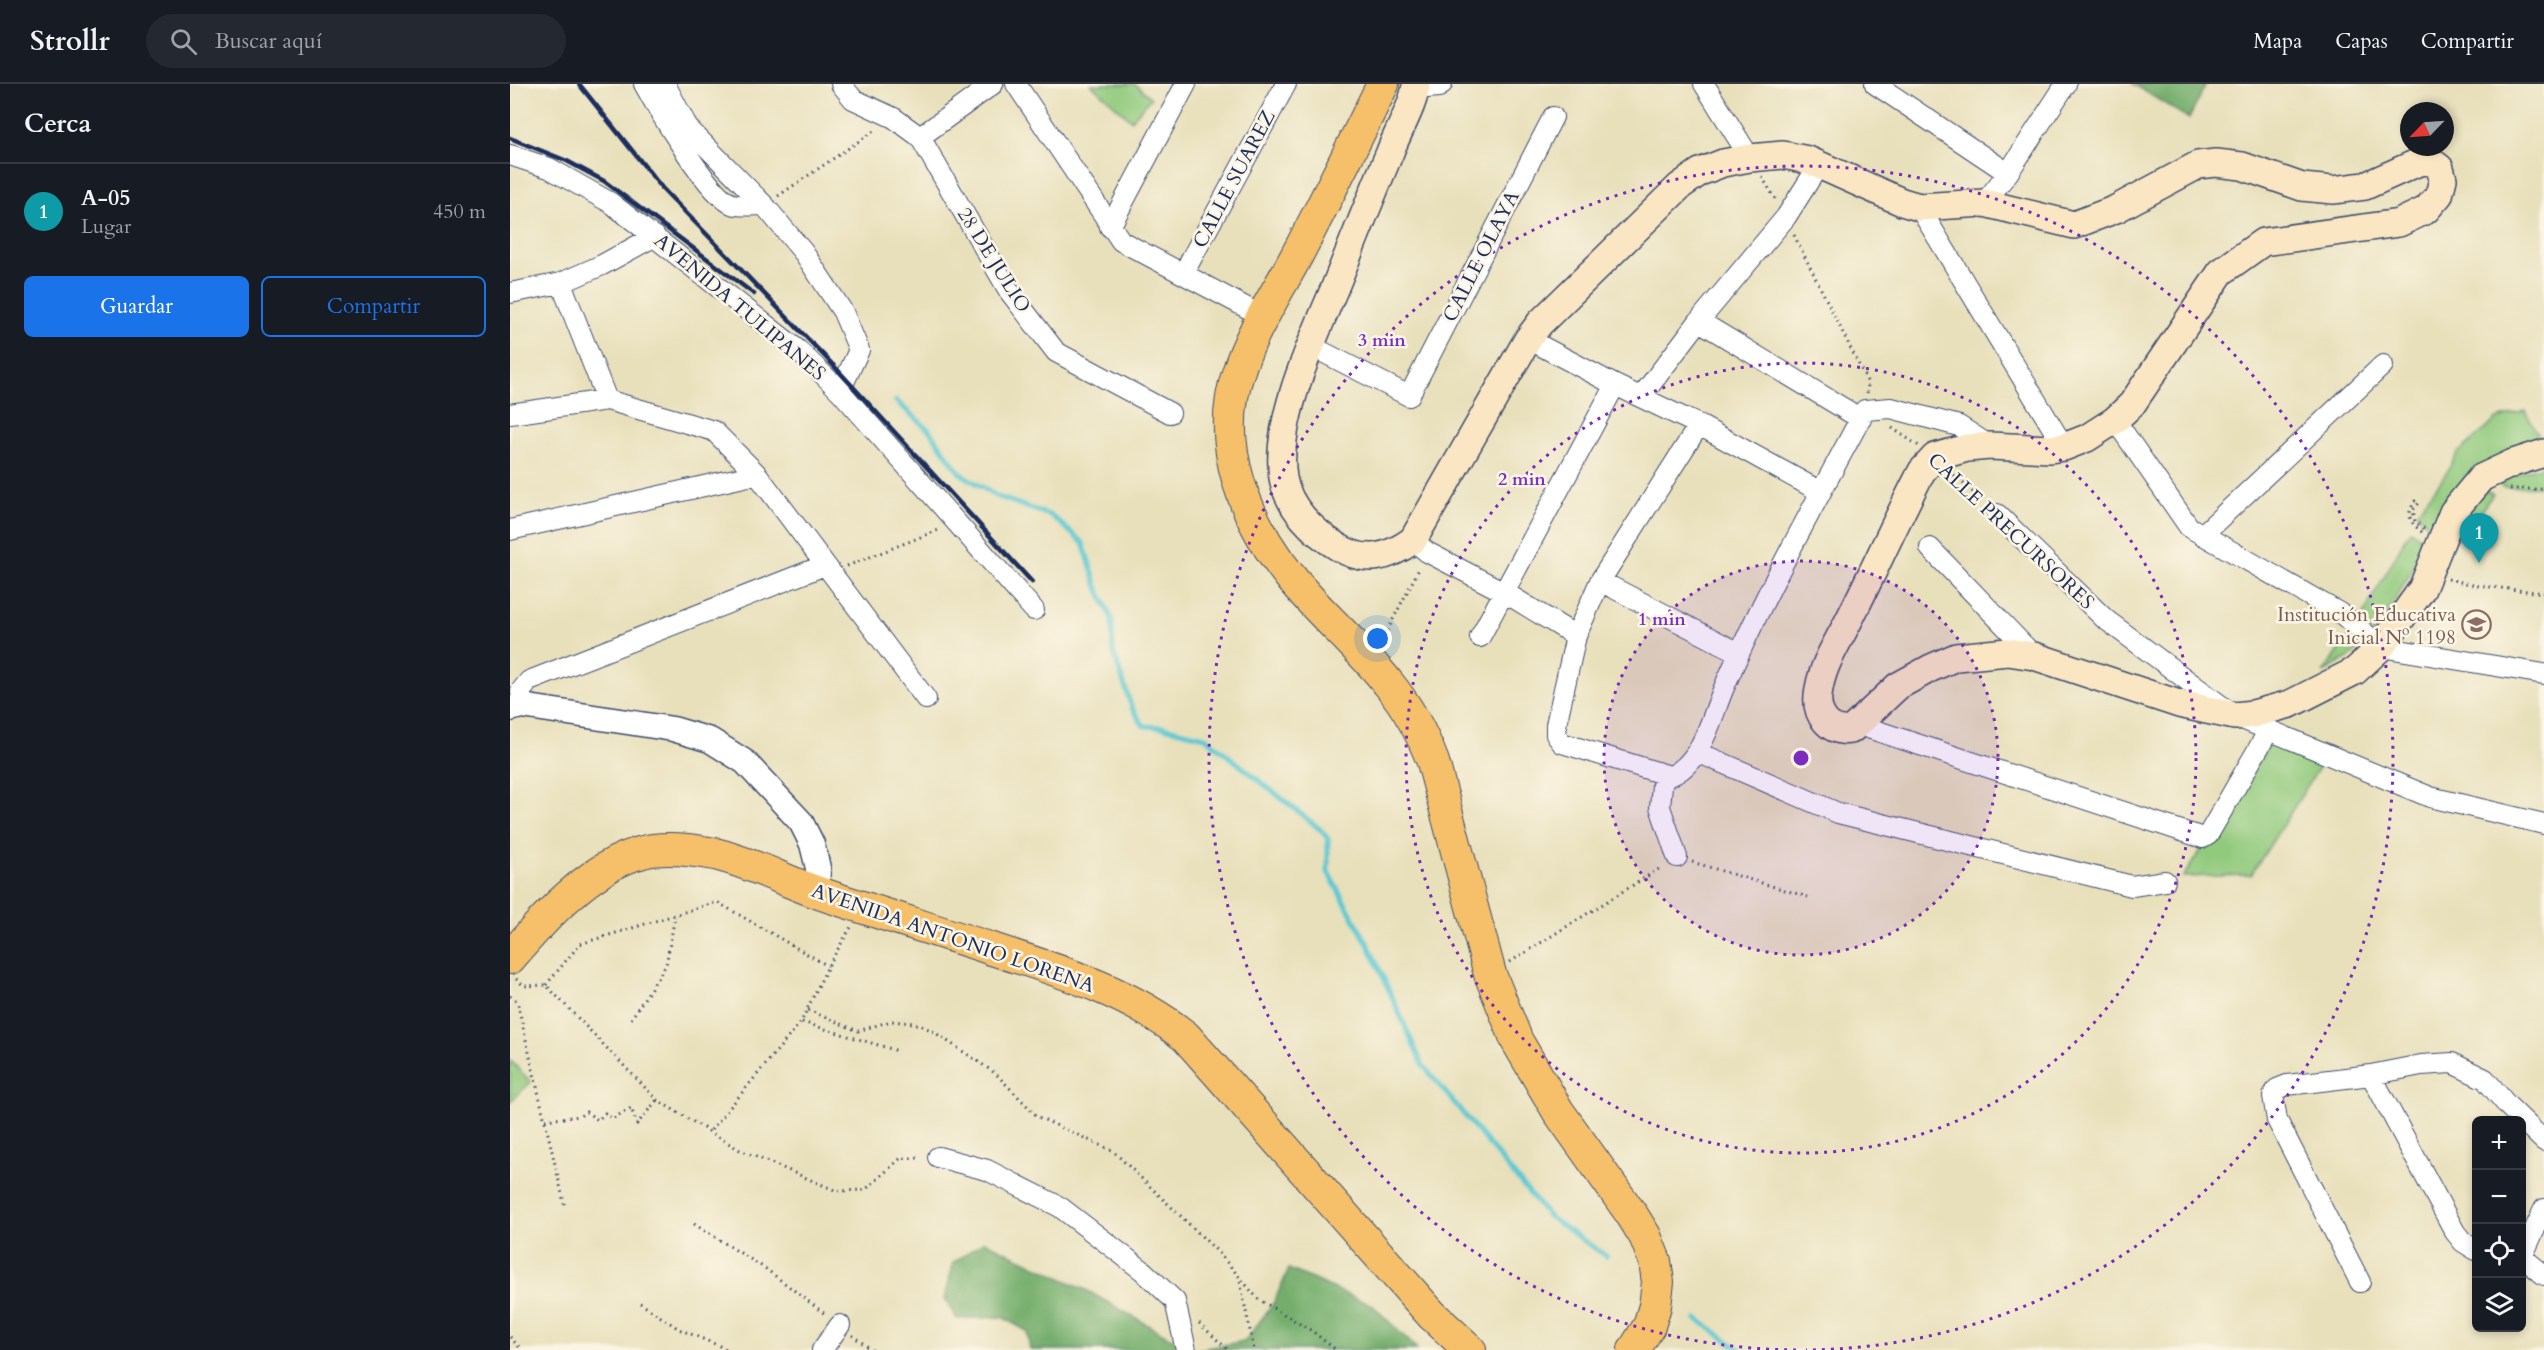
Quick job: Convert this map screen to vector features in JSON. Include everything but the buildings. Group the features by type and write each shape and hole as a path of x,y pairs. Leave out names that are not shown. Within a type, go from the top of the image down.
{"highway":[{"path":"1383,84 1242,361 1233,393 1231,419 1238,484 1259,532 1273,555 1299,587 1377,671 1406,708 1423,737 1433,762 1490,974 1517,1041 1540,1083 1632,1215 1645,1236 1655,1261 1658,1282 1655,1306 1649,1326 1634,1350"},
{"name":"AVENIDA ANTONIO LORENA","path":"510,958 578,888 623,860 643,852 676,849 713,854 742,862 817,893 1071,974 1143,1008 1186,1037 1432,1315 1470,1350"}],"main road":[{"path":"1416,86 1311,346 1288,412 1281,461 1283,480 1288,495 1298,511 1317,532 1339,548 1362,558 1389,555 1420,546 1528,339 1540,323 1680,186 1700,172 1723,163 1750,158 1783,156 1808,160 1902,202 1919,207 1983,203 2074,225 2115,209 2198,165 2216,163 2242,166 2302,187 2333,189 2365,186 2421,161 2432,162 2440,168 2443,179 2439,195 2426,210 2398,223 2263,242 2221,272 2132,404 2115,420 2087,438 2064,447 2050,449 1990,446 1966,448 1935,457 1922,471 1823,670 1818,699 1824,722 1844,731 1858,725 1874,706 1898,686 1956,657 2008,652 2034,656 2179,704 2235,716 2253,714 2290,704 2355,671 2380,647 2422,589 2459,503 2472,491 2481,477 2544,453"}],"street":[{"path":"644,84 661,115 717,194 732,204 764,205"},
{"path":"665,84 688,128 764,205 804,253 843,312 859,350 840,391"},
{"name":"28 DE JULIO","path":"842,84 854,99 894,118 920,137 1009,291 1056,352 1170,413"},
{"path":"920,137 993,84"},
{"path":"1016,84 1121,241 1264,316"},
{"path":"1110,226 1186,84"},
{"name":"CALLE SUAREZ","path":"1183,274 1286,84"},
{"path":"1416,86 1439,87 1442,84"},
{"path":"1875,84 2008,174"},
{"path":"1983,203 2008,174 2066,84"},
{"path":"1705,87 1750,158"},
{"name":"CALLE OLAYA","path":"1311,346 1409,396 1553,117"},
{"name":"AVENIDA TULIPANES","path":"510,155 549,168 611,203 656,236 798,350 840,391 1034,610"},
{"path":"1641,397 1699,321 1786,217 1818,165"},
{"path":"1919,207 2064,447"},
{"path":"510,293 561,283 602,265 656,236"},
{"path":"561,283 607,400"},
{"path":"1699,321 1863,414 1891,408 1959,426 1990,446"},
{"path":"1528,339 1615,385 1699,424 1821,492"},
{"path":"2202,535 2383,365"},
{"path":"1480,637 1615,385"},
{"path":"510,414 607,400 714,431 757,474 926,699"},
{"path":"1699,424 1600,581 1576,636 1556,725 1556,735 1562,743 1670,776 1681,772 1697,752 1739,653 1863,414"},
{"path":"2115,420 2189,526 2343,615 2380,647 2544,674"},
{"path":"510,530 757,474"},
{"name":"CALLE PRECURSORES","path":"1997,514 2105,619 2235,716 2430,797 2544,824"},
{"path":"1420,546 1504,592 1576,636"},
{"path":"1930,548 2034,656"},
{"path":"817,893 818,868 812,844 801,822 745,762 728,751 710,740 673,729 516,707 521,691 529,681 828,568"},
{"path":"1600,581 1739,653"},
{"path":"1858,725 2203,838 2208,835 2269,730"},
{"path":"1697,752 1838,813 2132,886 2165,881"},
{"path":"1663,775 1660,807 1677,857"},
{"path":"2360,1282 2277,1120 2273,1096 2277,1089 2421,1065 2452,1064 2485,1079 2507,1105 2544,1141"},
{"path":"2371,1075 2455,1232 2463,1242 2472,1248"},
{"path":"939,1157 987,1170 1060,1207 1142,1270 1175,1301 1186,1350"},
{"path":"2526,1248 2544,1209"},
{"path":"2526,1260 2544,1275"},
{"path":"822,1350 840,1325"}],"path":[{"path":"764,205 894,118"},
{"path":"1750,158 1786,217 1868,383 1863,414"},
{"name":"CALLE PRECURSORES","path":"1863,414 1935,457 1997,514"},
{"path":"2415,501 2419,503 2414,510 2415,522 2441,543 2412,525 2409,509 2415,501"},
{"path":"828,568 957,523"},
{"path":"1377,671 1386,633 1420,546"},
{"path":"2428,574 2474,585 2544,593"},
{"path":"1490,974 1677,857 1808,897"},
{"path":"510,974 524,986 546,985 580,944 717,902 828,966"},
{"path":"710,1131 801,1022 828,966 862,907"},
{"path":"631,1019 666,965 675,916"},
{"path":"546,985 657,1100 740,1150 837,1191 865,1190 901,1158 939,1157"},
{"path":"510,996 517,1001 565,1207"},
{"path":"808,1011 858,1031 891,1021 914,1023 931,1030 995,1073 1038,1116 1113,1150 1219,1253 1239,1280 1258,1299 1312,1331 1336,1350"},
{"path":"801,1022 898,1051"},
{"path":"544,1120 580,1116 586,1112 598,1120 606,1113 612,1119 631,1108 638,1124 657,1100"},
{"path":"694,1224 766,1269 872,1350"},
{"path":"1239,1280 1254,1350"},
{"path":"1175,1301 1228,1350"},
{"path":"640,1303 679,1329 729,1350"},
{"path":"510,1337 522,1350"}],"green space":[{"path":"1091,84 1135,84 1151,98 1131,120"},
{"path":"2133,84 2206,84 2189,119"},
{"path":"2525,411 2544,445 2432,531 2417,512 2444,477 2457,454 2497,419"},
{"path":"2544,466 2544,486 2505,487 2498,484 2519,473"},
{"path":"2483,490 2493,494 2461,539 2451,538"},
{"path":"2410,530 2420,537 2425,549 2374,635 2359,622"},
{"path":"2355,629 2369,641 2350,657 2323,673"},
{"path":"2273,739 2322,763 2251,875 2183,877"},
{"path":"510,1060 531,1082 510,1102"},
{"path":"984,1241 1086,1290 1192,1350 1030,1350 1027,1331 1002,1317 957,1319 945,1299 953,1263"},
{"path":"1289,1269 1373,1306 1418,1350 1196,1350 1245,1341 1273,1304"}],"waterway":[{"path":"896,401 929,430 960,473 996,496 1052,516 1083,543 1097,586 1112,619 1113,651 1132,708 1144,726 1163,727 1205,737 1321,830 1328,839 1328,872 1369,946 1422,1064 1548,1216 1606,1256"},
{"path":"1697,1319 1741,1350"}],"railway":[{"path":"579,84 662,188 834,366 1032,582"},
{"path":"510,138 567,161 604,181 754,294"}],"place":[{"name":"A-05","path":"2479,563"},
{"name":"Institución Educativa Inicial Nº 1198","path":"2477,625"}]}
